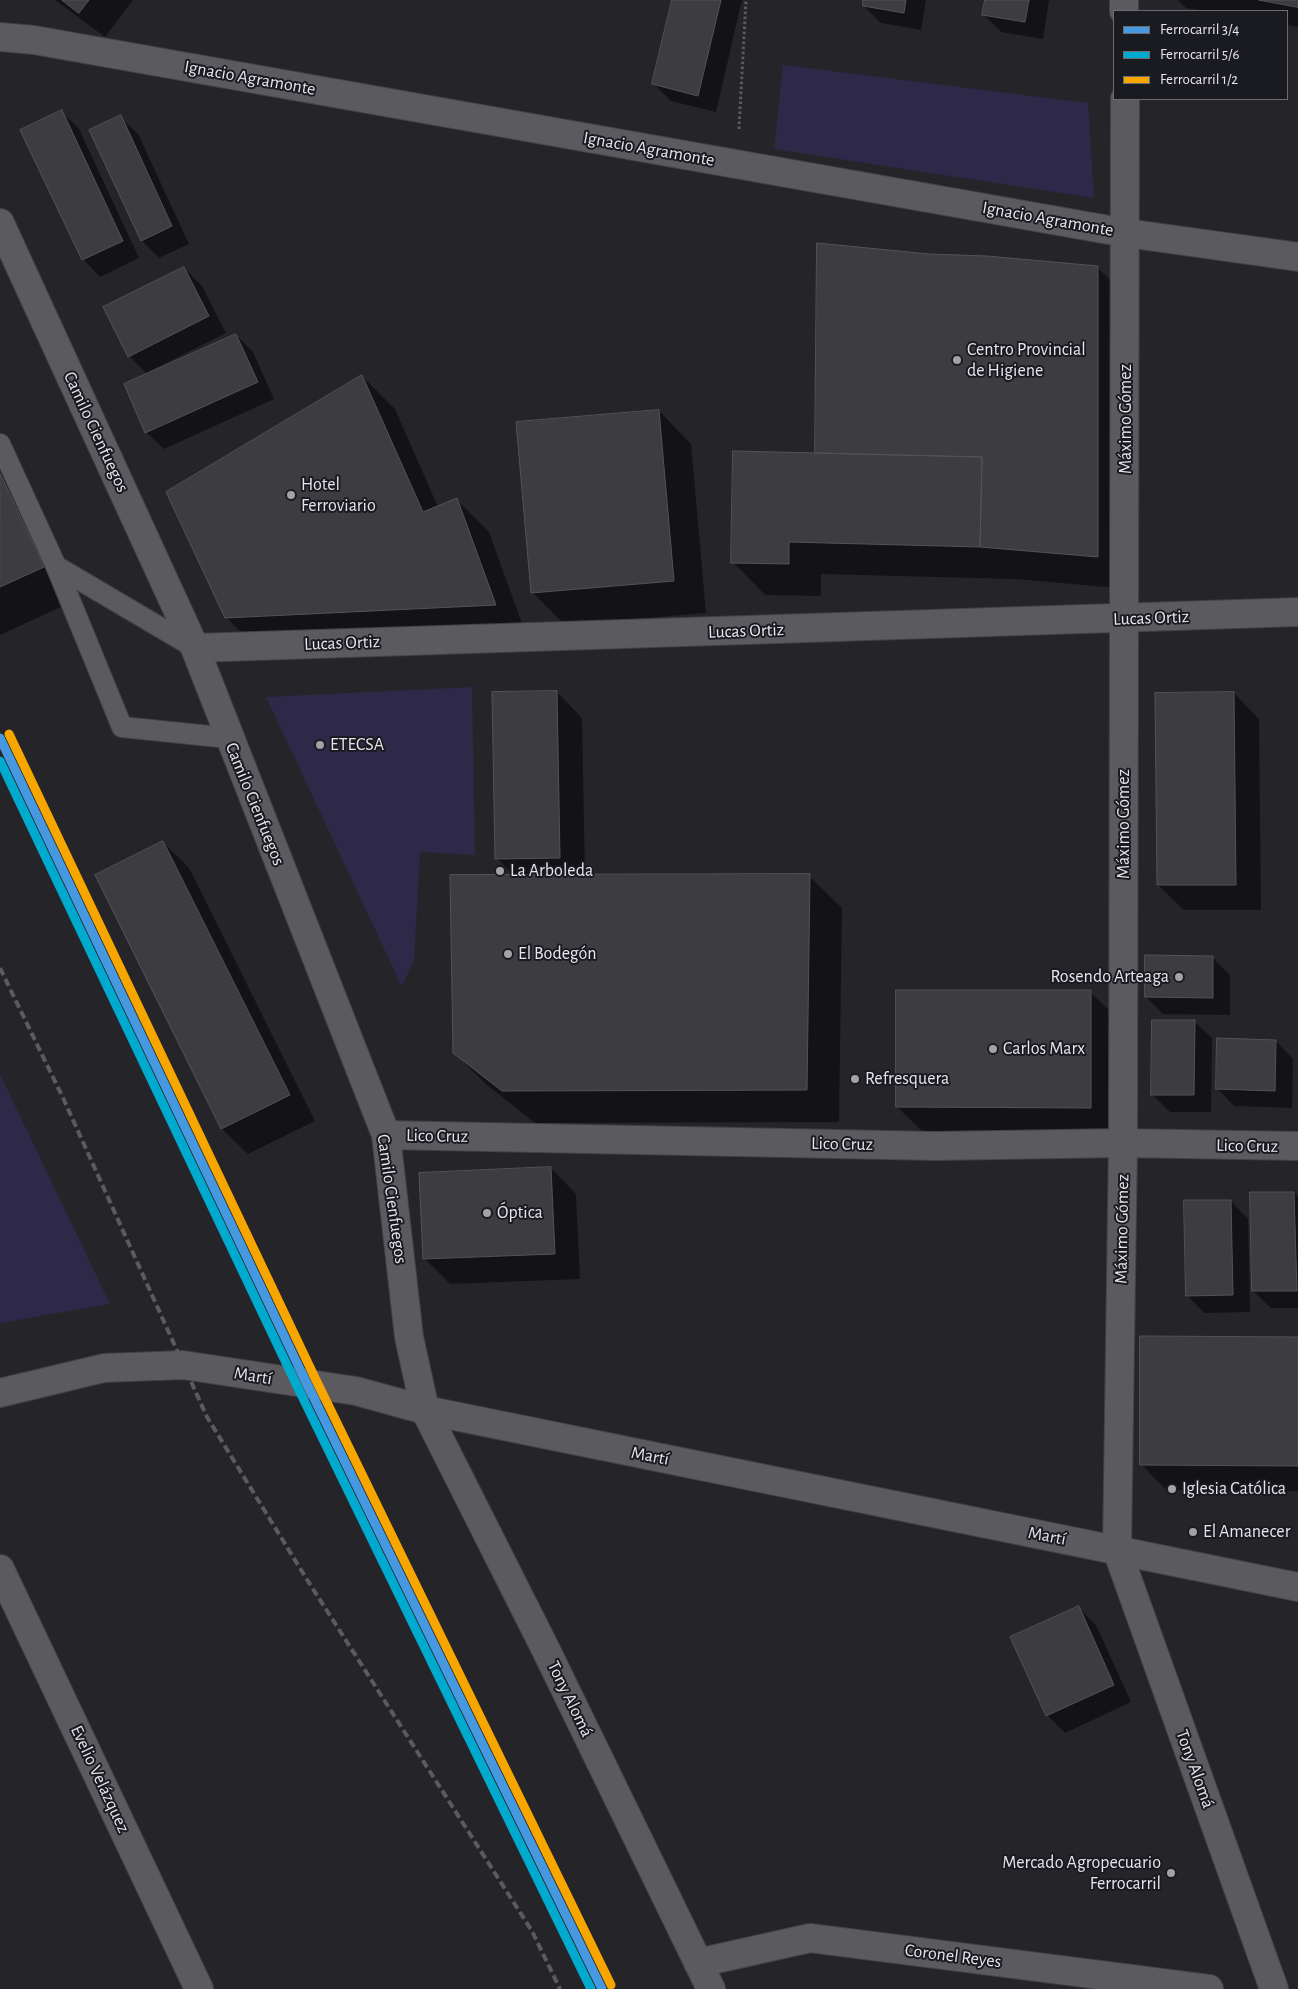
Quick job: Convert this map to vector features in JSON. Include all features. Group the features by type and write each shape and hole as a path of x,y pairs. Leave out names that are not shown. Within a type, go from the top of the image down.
{"street":[{"name":"Ignacio Agramonte","path":"0,37 34,40 1126,233 1298,257"},
{"name":"Máximo Gómez","path":"1117,1550 1123,1144 1125,100"},
{"name":"Camilo Cienfuegos","path":"0,223 194,648 386,1135 409,1337 425,1410"},
{"name":"Lucas Ortiz","path":"194,648 1298,612"},
{"name":"Lico Cruz","path":"386,1135 936,1146 1123,1144 1298,1146"},
{"name":"Martí","path":"0,1393 104,1368 183,1365 356,1392 425,1410 1298,1587"},
{"name":"Tony Alomá","path":"425,1410 541,1641 711,1989"},
{"name":"Tony Alomá","path":"1117,1550 1274,1989"},
{"name":"Evelio Velázquez","path":"0,1570 199,1989"},
{"name":"Coronel Reyes","path":"698,1963 810,1938 1209,1989"}],"lane":[{"path":"0,444 56,566 122,727 229,738"},
{"path":"56,566 194,648"}],"path":[{"path":"737,164 746,0"}],"shaded area":[{"path":"783,65 1088,103 1094,198 774,149"},
{"path":"472,687 475,855 420,852 414,959 402,987 266,697"},
{"path":"0,1074 110,1304 0,1323"}],"building":[{"path":"62,0 89,0 79,13"},
{"path":"672,0 721,0 698,96 652,84"},
{"path":"863,0 906,0 904,13 863,6"},
{"path":"985,0 1029,0 1025,22 982,15"},
{"path":"1259,0 1298,0 1298,7"},
{"path":"62,110 123,241 82,260 20,130"},
{"path":"121,115 172,226 141,241 89,130"},
{"name":"Centro Provincial de Higiene","path":"817,243 929,254 987,256 1098,266 1098,557 980,547 982,457 815,453"},
{"path":"184,267 209,316 128,357 103,307"},
{"path":"236,334 258,382 145,433 124,384"},
{"name":"Hotel Ferroviario","path":"362,375 423,512 457,498 496,605 225,618 166,492"},
{"path":"659,410 674,581 531,593 516,422"},
{"path":"733,451 982,457 980,547 789,542 789,564 731,563"},
{"path":"0,473 44,567 0,587"},
{"path":"557,691 560,858 495,859 492,692"},
{"path":"1234,692 1236,885 1157,885 1155,693"},
{"path":"163,841 290,1095 221,1129 95,875"},
{"path":"810,874 807,1090 502,1091 453,1053 450,875"},
{"name":"Rosendo Arteaga","path":"1145,955 1213,956 1213,998 1145,997"},
{"name":"Carlos Marx","path":"896,990 1091,990 1091,1108 896,1107"},
{"path":"1152,1020 1195,1020 1194,1095 1151,1095"},
{"path":"1217,1038 1276,1040 1275,1091 1216,1089"},
{"name":"Óptica","path":"551,1167 555,1254 423,1259 419,1173"},
{"path":"1250,1192 1294,1192 1297,1291 1252,1291"},
{"path":"1184,1200 1231,1200 1233,1295 1186,1296"},
{"path":"1140,1336 1298,1337 1298,1466 1140,1465"},
{"path":"1079,1606 1114,1685 1046,1716 1010,1637"}],"railway":[{"path":"0,968 64,1100 207,1417 306,1578 532,1931 560,1989"}],"rail line":[{"name":"1/2","path":"9,734 316,1380 611,1985"},
{"name":"3/4","path":"0,738 307,1384 602,1989"},
{"name":"5/6","path":"0,761 298,1388 591,1989"}],"place":[{"name":"Centro Provincial de Higiene","path":"957,360"},
{"name":"Hotel Ferroviario","path":"291,495"},
{"name":"ETECSA","path":"320,745"},
{"name":"La Arboleda","path":"500,871"},
{"name":"El Bodegón","path":"508,954"},
{"name":"Rosendo Arteaga","path":"1179,977"},
{"name":"Carlos Marx","path":"993,1049"},
{"name":"Refresquera","path":"855,1079"},
{"name":"Óptica","path":"487,1213"},
{"name":"Iglesia Católica","path":"1172,1489"},
{"name":"El Amanecer","path":"1193,1532"},
{"name":"Mercado Agropecuario Ferrocarril","path":"1171,1873"}]}
